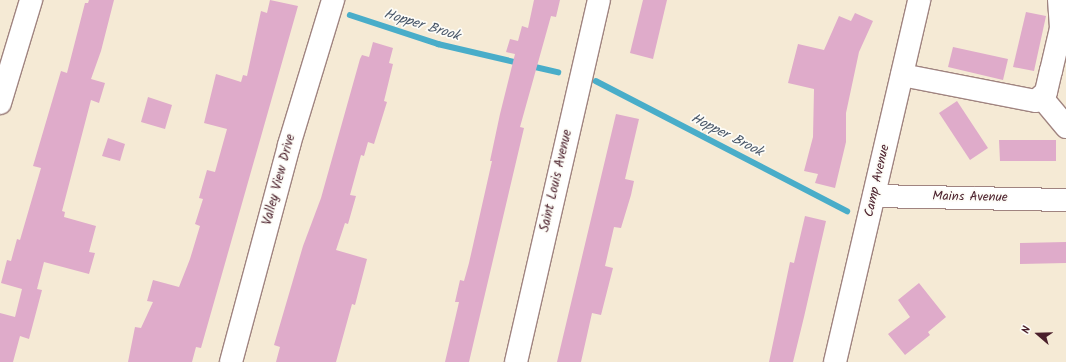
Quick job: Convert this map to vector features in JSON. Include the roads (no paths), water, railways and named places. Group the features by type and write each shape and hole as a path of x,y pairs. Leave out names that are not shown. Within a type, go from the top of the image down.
{"street":[{"path":"0,103 31,0"},
{"name":"Valley View Drive","path":"231,362 289,145 333,0"},
{"name":"Saint Louis Avenue","path":"516,362 599,0"},
{"name":"Camp Avenue","path":"835,362 919,0"},
{"path":"902,76 1036,101 1042,98 1046,92 1061,28 1059,0"},
{"path":"1042,98 1066,127"},
{"name":"Mains Avenue","path":"874,196 1066,200"}],"waterway":[{"name":"Hopper Brook","path":"350,15 438,44 519,63"},
{"name":"Hopper Brook","path":"531,66 558,72"},
{"name":"Hopper Brook","path":"596,81 847,211"}]}
